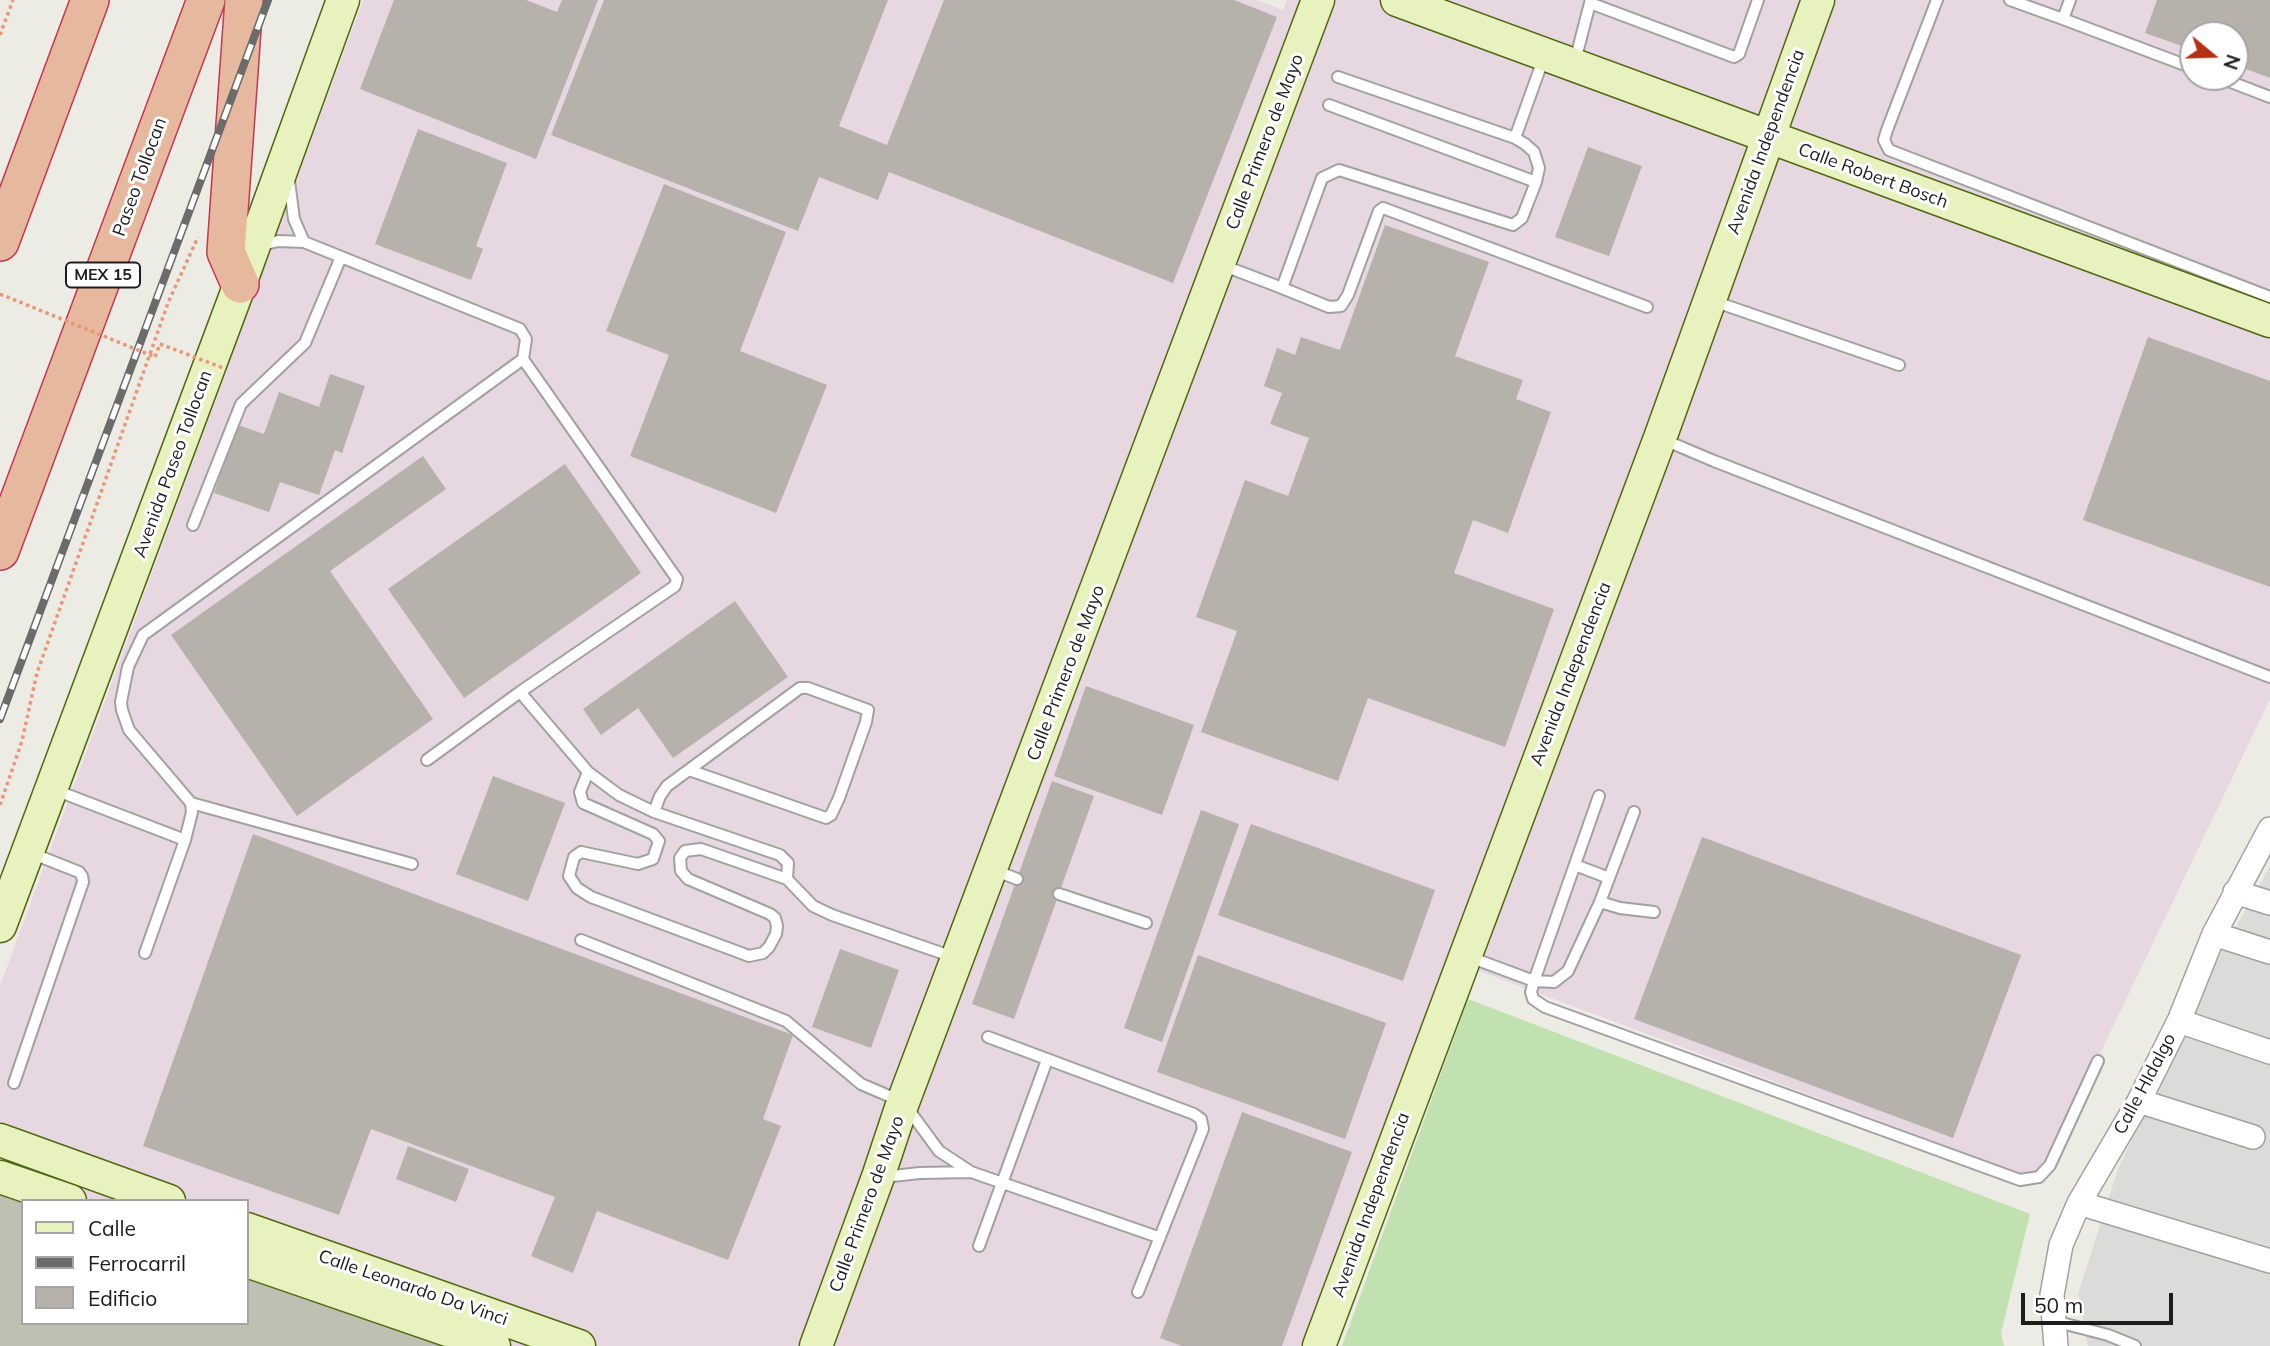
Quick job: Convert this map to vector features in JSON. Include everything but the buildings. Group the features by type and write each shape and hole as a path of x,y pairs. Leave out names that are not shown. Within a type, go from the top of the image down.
{"highway":[{"path":"0,242 90,0"},
{"name":"Paseo Tollocan","path":"0,551 206,0"},
{"path":"240,284 226,252 244,0"}],"main road":[{"name":"Avenida Paseo Tollocan","path":"0,926 343,0"},
{"name":"Calle Primero de Mayo","path":"816,1346 957,959 1004,874 1219,264 1318,0"},
{"name":"Calle Robert Bosch","path":"1397,0 2270,321"},
{"name":"Avenida Independencia","path":"1318,1346 1660,438 1818,0"},
{"path":"0,1140 163,1199"},
{"path":"0,1177 64,1199"},
{"name":"Calle Leonardo Da Vinci","path":"248,1229 579,1346"},
{"name":"Calle Leonardo Da Vinci","path":"248,1261 494,1346"}],"street":[{"name":"Calle HIdalgo","path":"2056,1346 2052,1295 2061,1245 2079,1203 2139,1101 2179,1021 2214,934 2270,829"},
{"path":"2235,892 2270,903"},
{"path":"2214,934 2270,952"},
{"path":"2179,1021 2270,1052"},
{"path":"2139,1101 2253,1137"},
{"path":"2079,1203 2270,1261"}],"lane":[{"path":"1515,138 1591,1 1734,57 1739,54 1758,0"},
{"path":"1937,0 1886,130 1884,140 1889,150 2270,297"},
{"path":"2010,0 2179,63"},
{"path":"2063,19 2070,0"},
{"path":"1282,288 1321,181 1328,174 1339,170 1347,171 1513,225 1522,218 1536,182 1539,168 1534,152 1515,138 1338,77"},
{"path":"2249,89 2270,97"},
{"path":"1329,105 1536,182"},
{"path":"287,153 294,219 304,242"},
{"path":"1219,264 1329,307 1341,306 1348,295 1378,211 1383,208 1647,307"},
{"path":"252,247 278,241 304,242 520,329 526,340 523,359 678,580 674,586 427,760"},
{"path":"193,525 241,404 305,343 341,257"},
{"path":"1709,300 1899,365"},
{"path":"145,953 186,840 192,813 191,803 125,723 121,702 124,682 143,635 523,359"},
{"path":"1660,438 2270,677"},
{"path":"654,812 663,790 689,770 800,688 808,688 868,710 839,798 831,815 826,818 689,770"},
{"path":"520,692 588,772 619,795 654,812 780,855 788,863 787,879"},
{"path":"588,772 580,792 583,803 653,834 659,842 653,859 638,864 621,862 585,851 578,853 574,857 569,876 577,888 591,897 749,956 763,953 776,934 775,918 688,879 681,871 680,858 685,851 701,849 787,879 813,906 957,959"},
{"path":"52,789 186,840"},
{"path":"1599,796 1531,992 1533,999 1545,1006 2020,1180 2039,1177 2050,1165 2098,1060"},
{"path":"191,803 412,864"},
{"path":"1464,955 1534,981 1554,982 1568,971 1600,902 1634,812"},
{"path":"13,1083 83,880 79,872 28,852"},
{"path":"1575,865 1609,878"},
{"path":"1059,894 1146,923"},
{"path":"1600,902 1619,908 1654,912"},
{"path":"581,940 786,1021 861,1084 903,1102 939,1151 971,1172 1158,1237"},
{"path":"988,1037 1194,1114 1201,1119 1203,1129 1138,1292"},
{"path":"979,1246 1047,1060"},
{"path":"878,1177 920,1172 971,1172"},
{"path":"2053,1321 2108,1335 2135,1346"}],"path":[{"path":"0,35 13,0"},
{"path":"0,806 22,741 37,673 168,303 200,232"},
{"path":"0,294 155,357 160,344 223,368"}],"shaded area":[{"path":"363,0 1256,0 1283,10 1287,0 2270,0 2270,699 2039,1181 1463,965 1334,1346 0,1346 0,986"},
{"path":"2270,866 2270,1346 2088,1346 2078,1294 2118,1169 2200,991"},
{"path":"0,1193 21,1200 21,1325 248,1325 248,1279 441,1346 0,1346"}],"green space":[{"path":"1468,999 2030,1214 2001,1333 2004,1346 1342,1346"}],"railway":[{"path":"0,719 268,0"}]}
